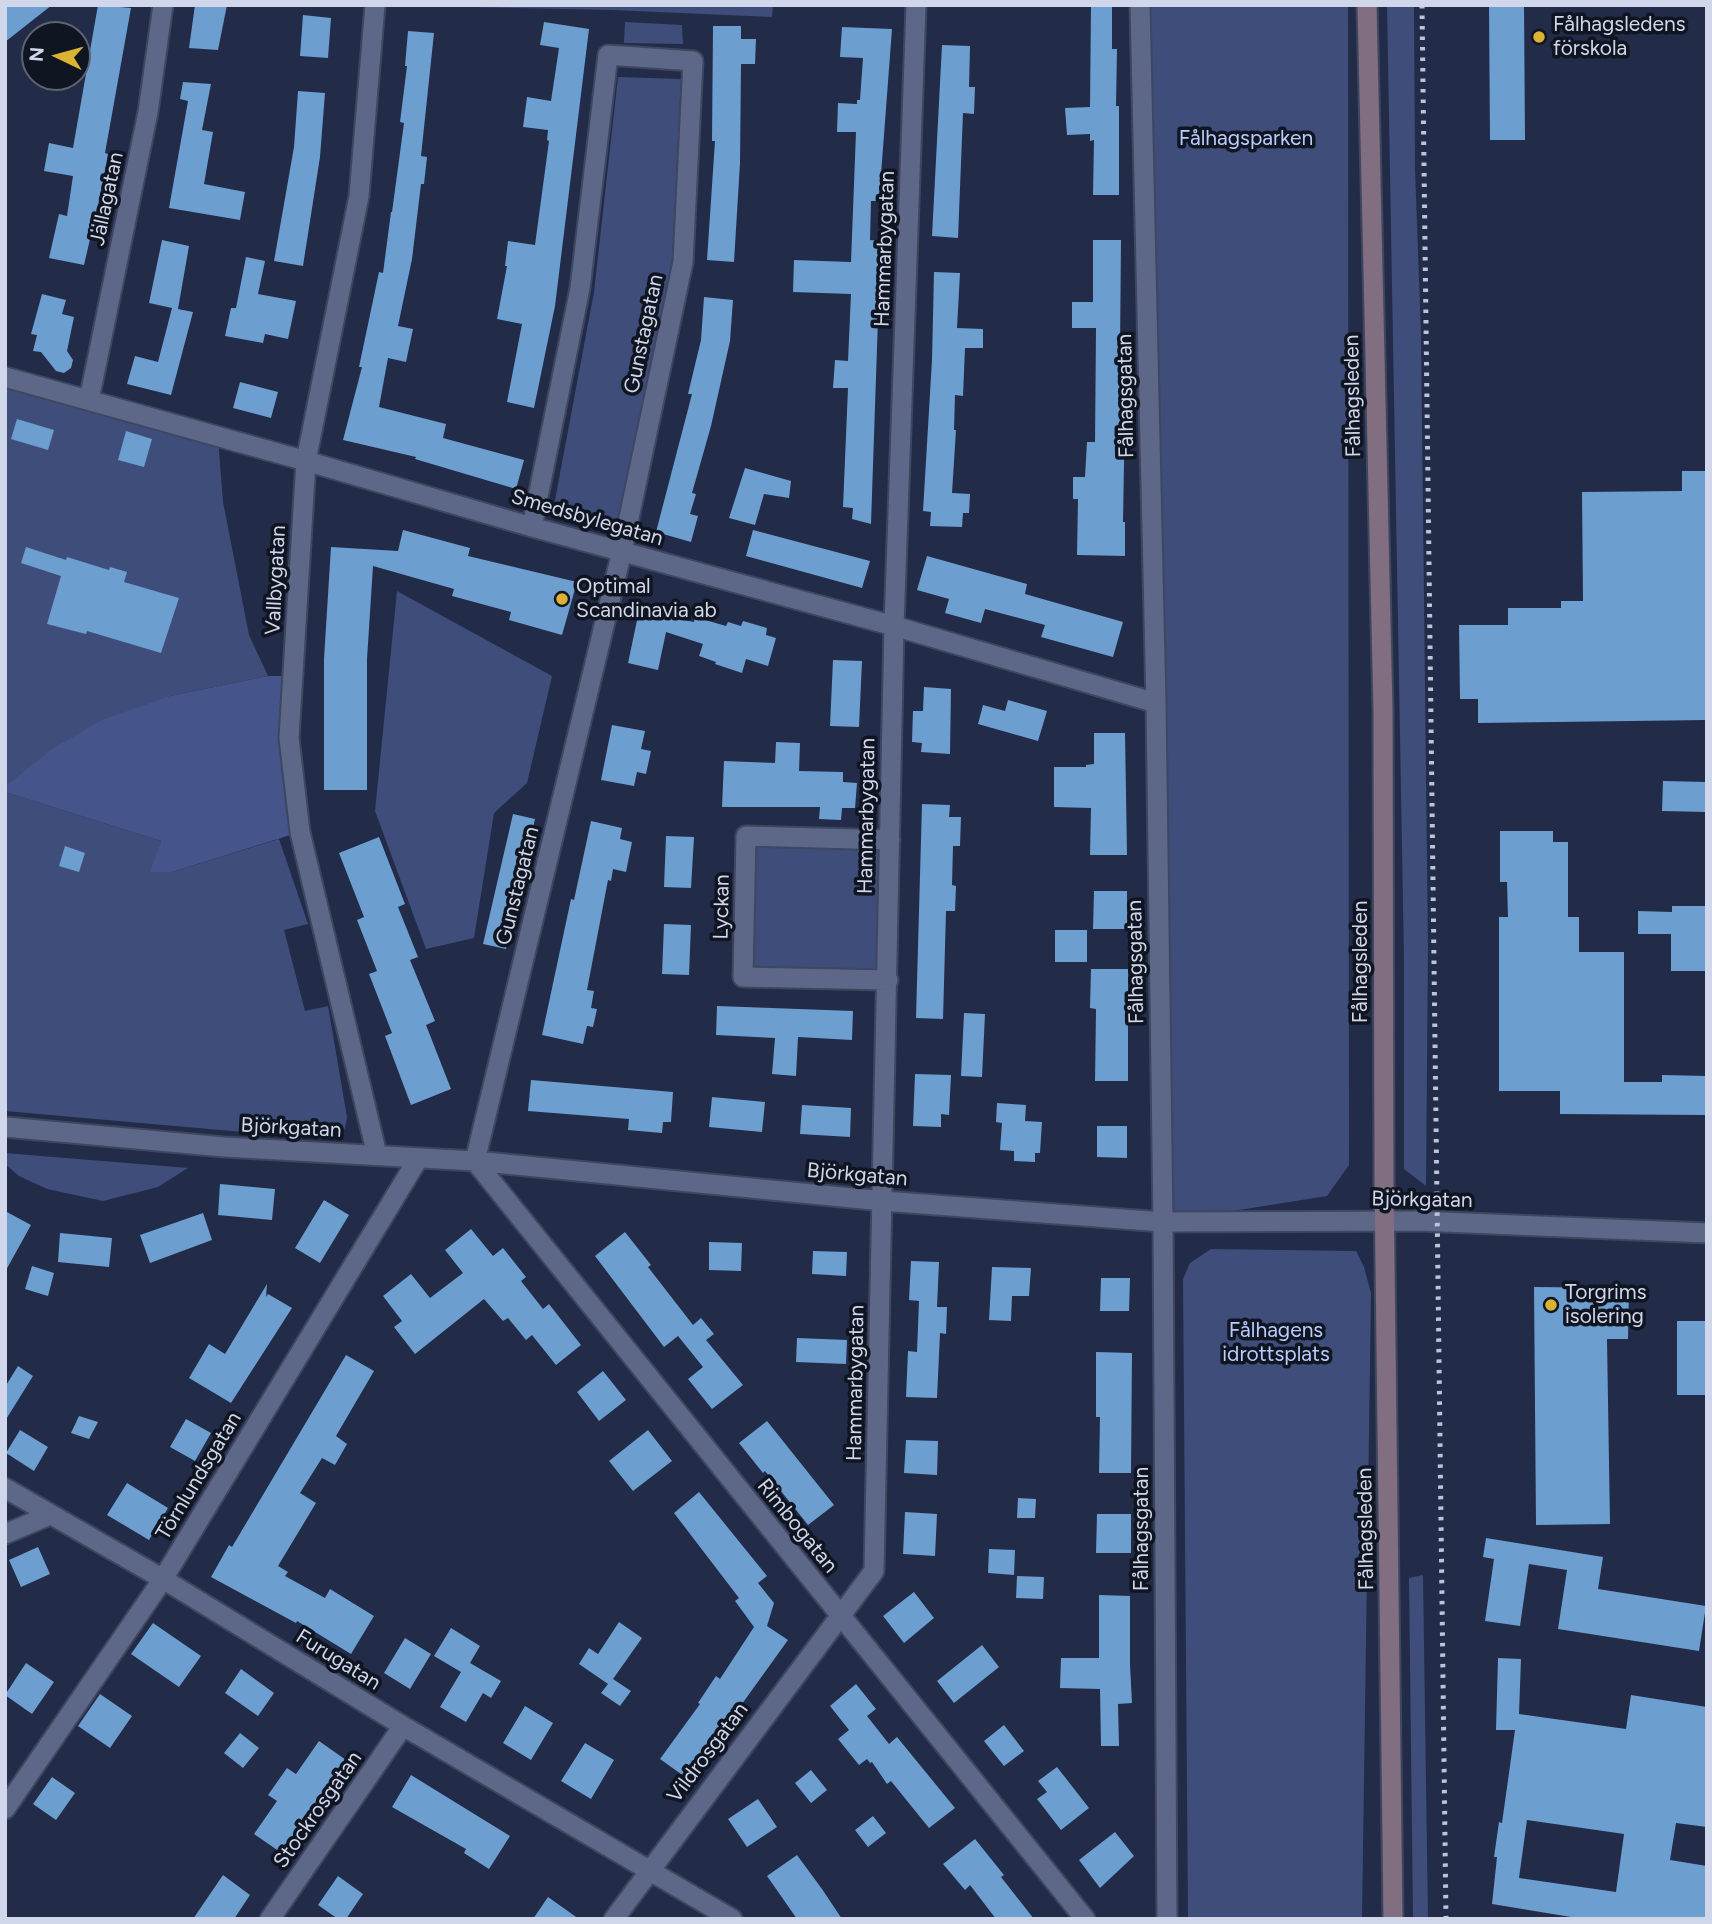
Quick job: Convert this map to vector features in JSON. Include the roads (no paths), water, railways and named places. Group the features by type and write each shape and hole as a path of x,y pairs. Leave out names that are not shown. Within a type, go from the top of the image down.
{"main road":[{"name":"Fålhagsleden","path":"1367,5 1383,711 1385,1222 1393,1919"}],"street":[{"name":"Jällagatan","path":"89,400 148,112 163,5"},
{"name":"Vallbygatan","path":"375,5 359,196 306,461 289,738 300,832 377,1155"},
{"name":"Hammarbygatan","path":"840,1616 874,1571 894,626 916,5"},
{"name":"Fålhagsgatan","path":"1140,5 1156,703 1163,1222 1167,1919"},
{"name":"Gunstagatan","path":"475,1161 622,551 683,262 694,61 608,55 580,288 532,527"},
{"name":"Smedsbylegatan","path":"5,377 532,527 894,626 1156,703"},
{"name":"Lyckan","path":"888,980 743,976 746,836 890,839"},
{"name":"Björkgatan","path":"5,1127 224,1147 475,1161 883,1201 1163,1222 1385,1222 1707,1233"},
{"name":"Törnlundsgatan","path":"5,1809 163,1579 418,1159"},
{"name":"Rimbogatan","path":"475,1161 1085,1919"},
{"name":"Furugatan","path":"5,1488 163,1579 403,1726 732,1919"},
{"path":"5,1534 50,1515"},
{"name":"Vildrosgatan","path":"614,1919 840,1616"},
{"name":"Stockrosgatan","path":"270,1919 403,1726"}],"railway":[{"path":"1422,5 1446,1919"}],"place":[{"name":"Fålhagsledens förskola","path":"1539,37"},
{"name":"Optimal Scandinavia ab","path":"562,599"},
{"name":"Torgrims isolering","path":"1551,1305"}],"park label":[{"name":"Fålhagsparken","path":"1246,139"},
{"name":"Fålhagens idrottsplats","path":"1276,1343"}]}
